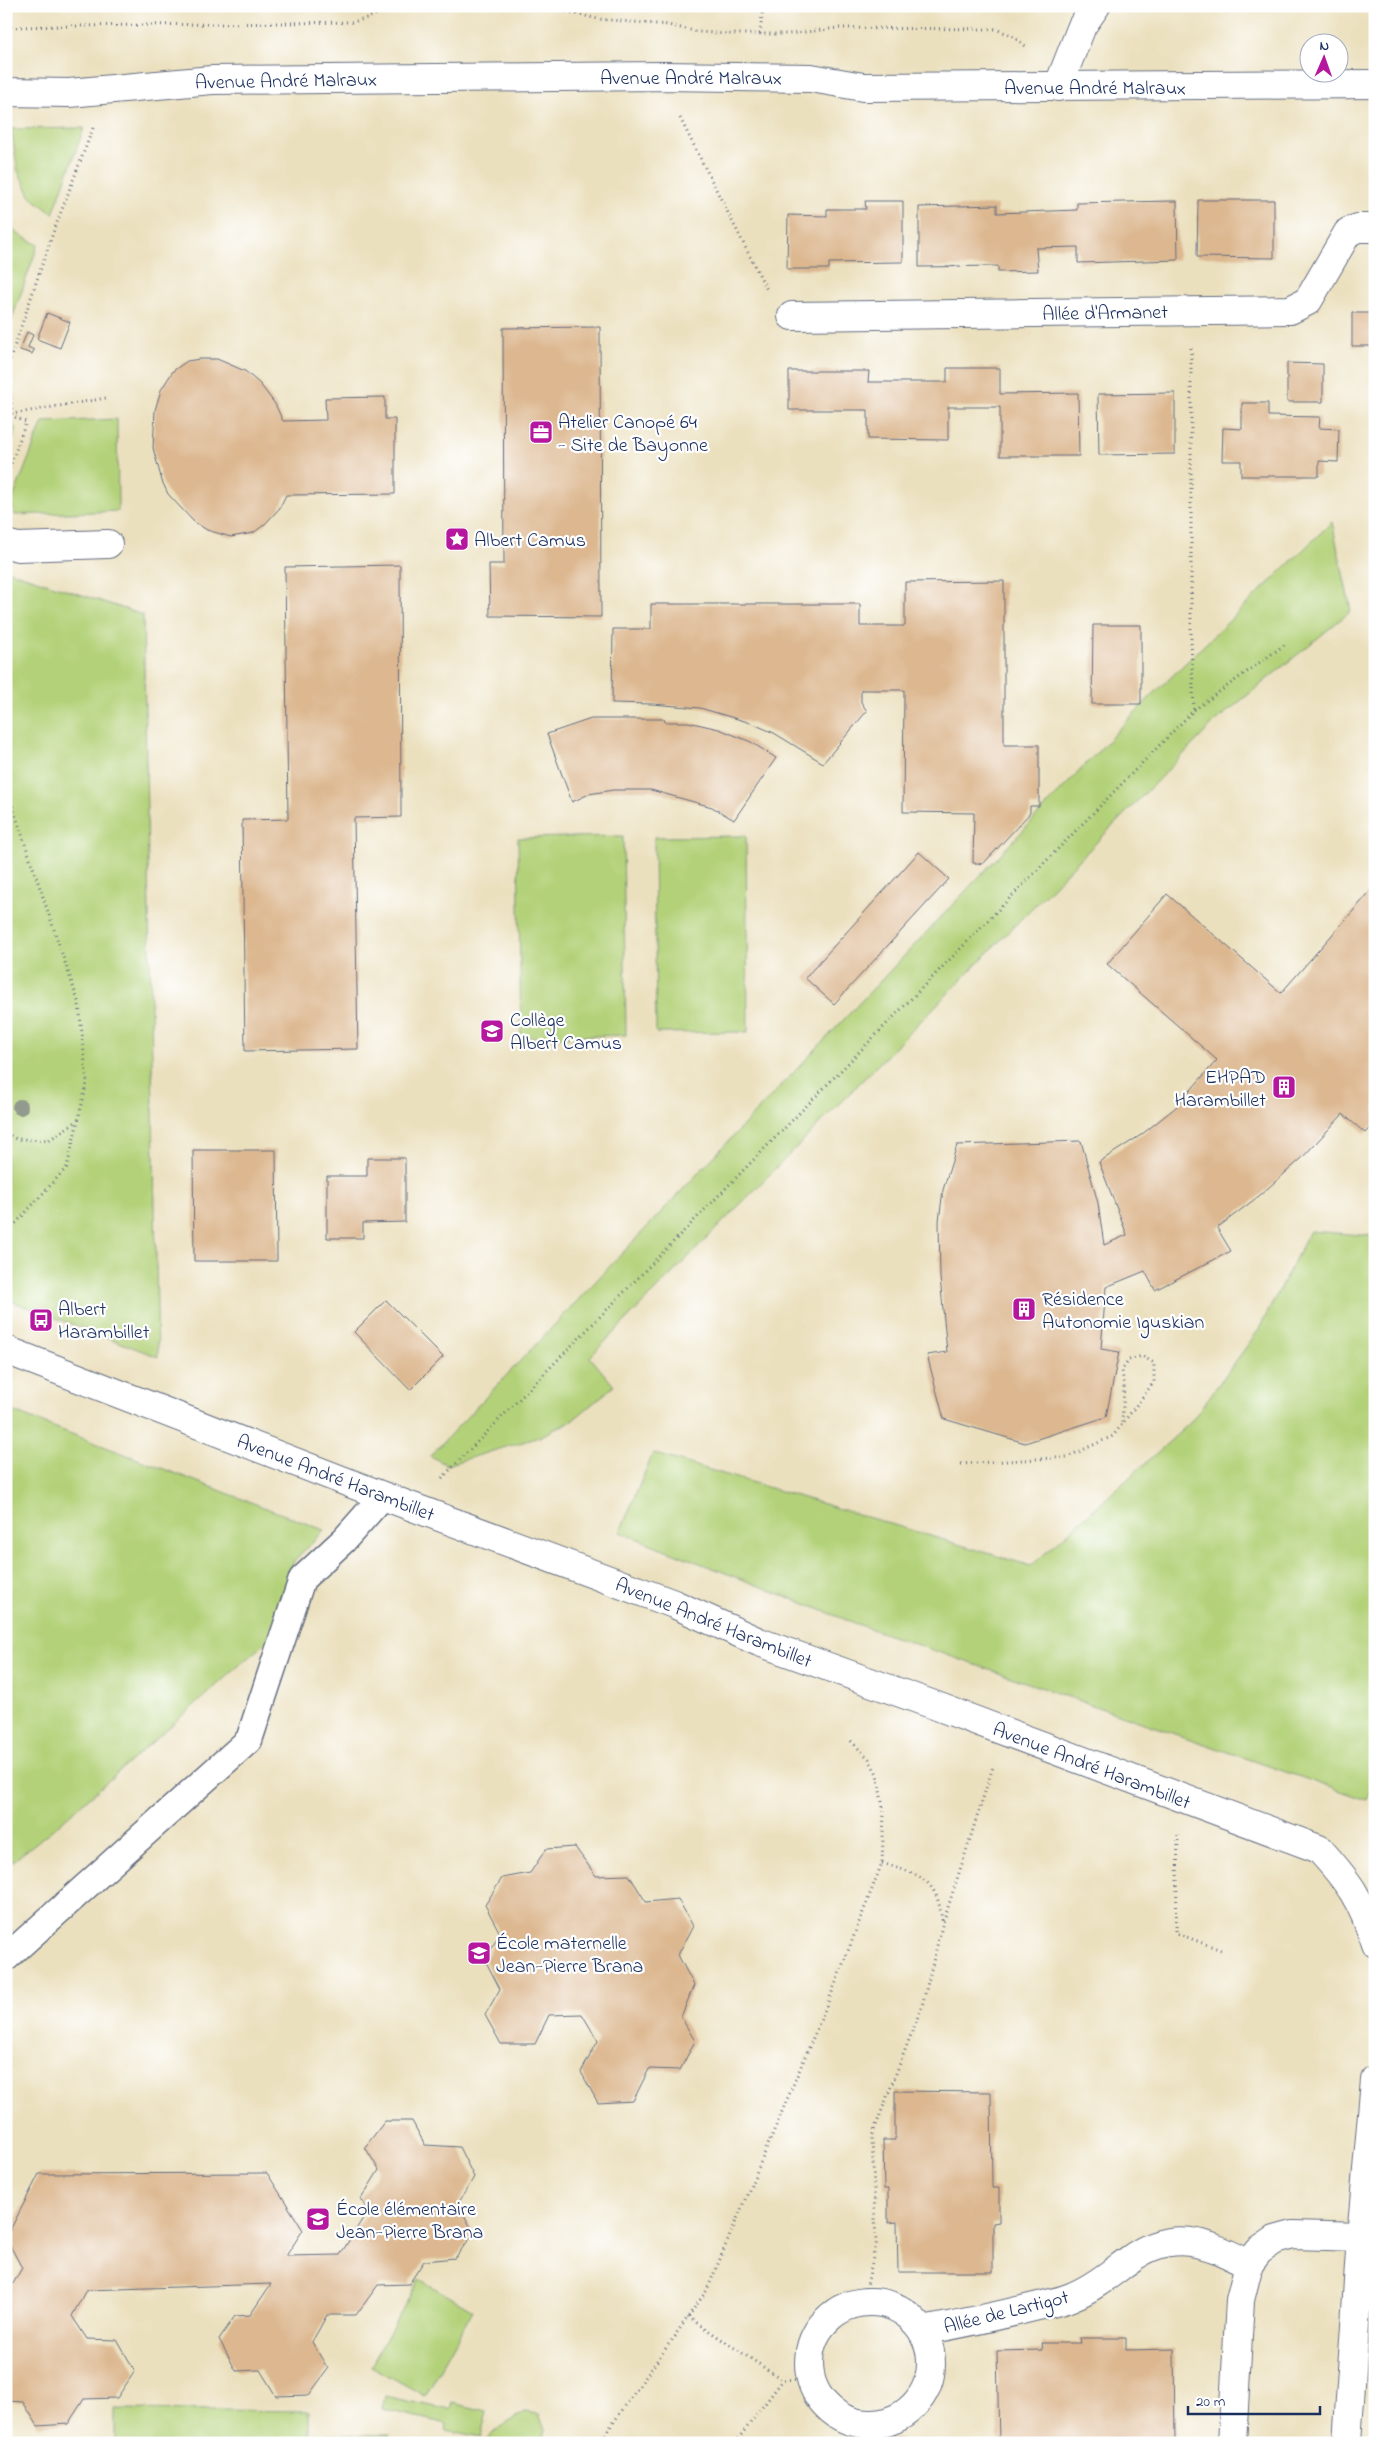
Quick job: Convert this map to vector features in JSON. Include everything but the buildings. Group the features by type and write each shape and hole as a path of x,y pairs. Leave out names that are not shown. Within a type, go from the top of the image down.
{"street":[{"path":"1058,87 1082,26 1096,6"},
{"name":"Avenue André Malraux","path":"6,92 69,93 212,80 663,76 811,78 863,87 1375,84"},
{"name":"Allée d'Armanet","path":"792,316 1290,310 1308,302 1348,232 1358,228 1375,228"},
{"path":"6,544 18,547 108,544"},
{"name":"Avenue André Harambillet","path":"6,1350 383,1496 674,1604 760,1642 1319,1850 1347,1880 1367,1917 1375,1943"},
{"path":"1347,2443 1361,2237 1375,2080"},
{"path":"1232,2443 1240,2300 1249,2264 1259,2251 1275,2240 1293,2235 1361,2237"},
{"name":"Allée de Lartigot","path":"923,2331 1072,2297 1102,2280 1131,2258 1156,2245 1174,2240 1208,2245 1249,2264"},
{"name":"Allée de Lartigot","path":"863,2303 880,2303 897,2308 912,2318 923,2331 930,2351 931,2371 924,2392 912,2408 894,2419 874,2424 853,2422 834,2413 820,2398 811,2379 809,2358 814,2338 826,2321 843,2309 863,2303"}],"lane":[{"path":"6,1958 249,1740 302,1579 344,1540 383,1496"}],"path":[{"path":"6,27 353,22 370,17 393,6"},
{"path":"542,6 598,19 668,25 699,32 789,34 838,28 995,29 1011,35 1031,50 1047,54 1072,53"},
{"path":"564,11 580,6"},
{"path":"760,34 763,6"},
{"path":"680,118 766,290 792,316"},
{"path":"12,414 8,365 53,233 96,122"},
{"path":"1192,311 1191,642 1194,710"},
{"path":"6,413 12,414 106,398"},
{"path":"6,478 26,422 12,414"},
{"path":"446,1474 1194,710 1287,643"},
{"path":"6,787 79,1004 87,1083 67,1166 6,1234"},
{"path":"6,1133 16,1139 49,1140 77,1121"},
{"path":"961,1464 1067,1457 1112,1436 1122,1424 1154,1382 1154,1363 1142,1356 1129,1360 1122,1370 1124,1387 1122,1424"},
{"path":"863,2303 876,2244 872,2136 922,2006 942,1926 1005,1732"},
{"path":"600,2443 707,2290 827,2004 882,1863 884,1813 878,1774 870,1759 850,1740"},
{"path":"1179,1797 1176,1933 1221,1950"},
{"path":"882,1863 920,1875 940,1900 942,1926"},
{"path":"688,2317 784,2380 811,2379"},
{"path":"734,2443 784,2380"}],"green space":[{"path":"84,128 53,214 31,197 18,171 11,129"},
{"path":"6,220 18,234 38,245 6,336"},
{"path":"117,419 118,511 15,515 11,503 43,422"},
{"path":"6,420 12,422 16,431 6,455"},
{"path":"1332,522 1351,611 1217,720 590,1357 614,1386 573,1420 539,1437 447,1465 430,1456 1142,705"},
{"path":"6,570 143,615 158,1357 6,1299"},
{"path":"623,836 626,1035 521,1038 518,838"},
{"path":"746,836 748,1032 656,1033 654,837"},
{"path":"1310,1231 1375,1236 1375,1780 1367,1800 857,1624 620,1532 653,1453 1031,1566 1190,1423 1258,1331"},
{"path":"6,1409 324,1530 294,1561 268,1640 58,1825 6,1867"},
{"path":"419,2279 473,2310 425,2396 371,2366"},
{"path":"385,2396 450,2410 452,2403 487,2411 481,2437 446,2430 447,2424 382,2409"},
{"path":"115,2409 309,2411 309,2435 390,2435 390,2443 115,2443"},
{"path":"524,2412 539,2414 545,2430 542,2443 483,2443 494,2431"}],"place":[{"name":"Atelier Canopé 64 - Site de Bayonne","path":"541,432"},
{"name":"Albert Camus","path":"457,539"},
{"name":"Collège Albert Camus","path":"492,1031"},
{"name":"EHPAD Harambillet","path":"1284,1087"},
{"name":"Résidence Autonomie Iguskian","path":"1024,1309"},
{"name":"Albert Harambillet","path":"41,1320"},
{"name":"École maternelle Jean-Pierre Brana","path":"479,1953"},
{"name":"École élémentaire Jean-Pierre Brana","path":"318,2219"}]}
